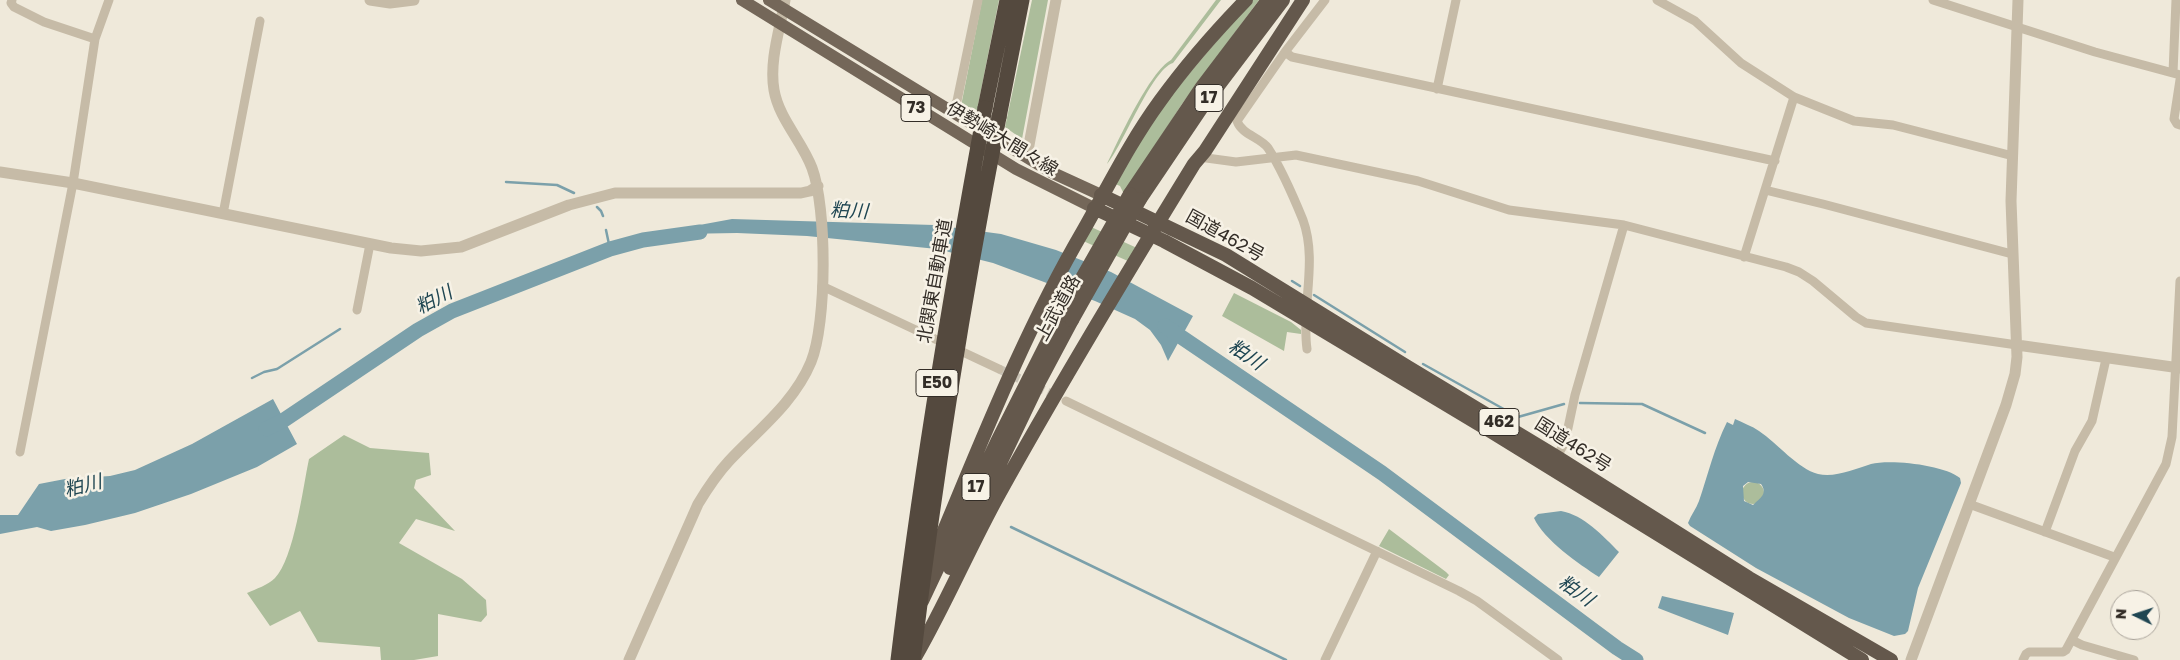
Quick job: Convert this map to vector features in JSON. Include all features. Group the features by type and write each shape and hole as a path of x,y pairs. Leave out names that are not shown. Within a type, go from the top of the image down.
{"highway":[{"name":"北関東自動車道","path":"898,660 938,372 985,108 1007,0"},
{"name":"北関東自動車道","path":"913,660 948,402 977,231 1022,0"},
{"path":"905,635 917,593 1013,365 1074,245 1129,147 1165,94 1200,50 1246,0"},
{"name":"上武道路","path":"893,660 997,442 1066,318 1135,197 1202,87 1268,0"},
{"name":"上武道路","path":"1135,197 1283,0"},
{"path":"913,660 926,638 985,519 1092,330 1199,157 1205,151 1303,0"},
{"name":"国道462号","path":"1101,196 1159,221 1226,255 1406,366 1862,660"},
{"name":"国道462号","path":"1094,208 1220,269 1891,660"},
{"name":"上武道路","path":"908,660 1066,318"}],"main road":[{"name":"伊勢崎大間々線","path":"742,0 1023,173 1094,208"},
{"name":"伊勢崎大間々線","path":"769,0 784,5 950,113 1053,173 1101,196"}],"street":[{"path":"12,0 11,4 14,7 35,19 96,39"},
{"path":"20,452 72,183 96,39 109,0"},
{"path":"370,0 414,0"},
{"path":"950,113 957,101 978,0"},
{"path":"1023,155 1029,144 1056,0"},
{"path":"1307,349 1308,258 1305,229 1273,157 1266,146 1244,130 1237,121 1285,52 1325,0"},
{"path":"1437,89 1456,0"},
{"path":"1657,0 1695,21 1741,63 1794,97 1854,120 1893,125 2013,156"},
{"path":"1933,0 2095,52 2178,76"},
{"path":"1911,660 2011,390 2016,364 2017,345 2012,254 2018,0"},
{"path":"2176,0 2178,76 2174,119 2180,125"},
{"path":"629,660 687,526 708,486 788,400 807,371 818,340 822,281 821,208 818,186 812,166 781,111 776,97 773,65 784,5"},
{"path":"223,214 260,21"},
{"path":"1285,52 1292,57 1634,129 1774,161"},
{"path":"1744,257 1794,97"},
{"path":"1199,157 1236,162 1296,155 1418,181 1509,210 1624,225 1799,272 1866,323 2178,368"},
{"path":"0,172 72,183 370,244 421,252 461,247 569,205 615,193 762,195 810,192 818,186"},
{"path":"1765,190 2012,254"},
{"path":"1554,463 1566,442 1575,394 1624,225"},
{"path":"356,310 370,244"},
{"path":"822,281 999,369"},
{"path":"2024,660 2029,652 2063,652 2072,640 2114,556 2166,464 2172,436 2178,368 2180,282"},
{"path":"2045,532 2075,451 2090,426 2106,358"},
{"path":"1066,401 1477,601 1558,660"},
{"path":"1969,504 2114,556"},
{"path":"1324,660 1377,551"},
{"path":"2072,640 2082,645 2134,660"}],"green space":[{"path":"982,0 999,0 977,110 962,105 962,101"},
{"path":"1032,0 1048,0 1022,139 1005,127"},
{"path":"1216,0 1221,0 1173,63 1156,79 1114,155 1107,164 1144,92 1163,67 1171,60"},
{"path":"1251,0 1259,0 1182,104 1124,193 1120,186 1113,183 1148,123"},
{"path":"1089,226 1137,248 1130,262 1081,240"},
{"path":"1234,293 1291,322 1301,330 1301,334 1287,332 1284,351 1222,316"},
{"path":"344,435 370,448 429,453 431,475 416,480 414,488 455,531 416,519 399,543 462,579 486,600 487,615 481,622 438,614 438,656 414,660 381,660 380,647 318,642 300,611 270,626 247,593 262,587 275,578 282,569 293,539 309,459"},
{"path":"1753,482 1761,485 1764,493 1761,501 1753,504 1745,501 1742,493 1745,485"},
{"path":"1389,529 1446,572 1449,575 1446,579 1379,546"}],"water":[{"path":"732,219 934,225 1001,234 1056,250 1111,272 1193,316 1168,361 1161,345 1150,330 1135,319 1095,301 993,263 937,249 807,236 737,233 680,234 694,226"},
{"path":"273,399 297,444 257,467 191,494 135,513 51,531 37,527 0,534 0,515 18,515 39,484 65,479 110,476 135,470 192,444"},
{"path":"1735,419 1756,429 1803,467 1818,474 1838,474 1871,464 1891,462 1930,467 1952,473 1960,478 1961,483 1918,588 1908,631 1905,634 1894,636 1849,618 1756,568 1690,526 1688,523 1699,501 1722,432 1727,422 1733,425","holes":["1748,482 1761,484 1764,491 1760,498 1753,505 1744,501 1743,486"]},
{"path":"1561,511 1578,517 1600,533 1619,552 1599,577 1554,543 1534,518 1538,514"},
{"path":"1662,596 1734,613 1728,635 1658,608"}],"waterway":[{"path":"506,182 557,185 574,193"},
{"path":"597,207 603,216"},
{"path":"606,230 610,249"},
{"name":"粕川","path":"266,429 284,420 418,330 452,311 610,249 643,240 700,232"},
{"path":"1292,281 1300,286"},
{"path":"1314,295 1405,352"},
{"name":"粕川","path":"1165,326 1382,473 1617,648 1636,660"},
{"path":"252,378 264,372 277,369 340,329"},
{"path":"1423,364 1518,417 1564,404"},
{"path":"1580,403 1642,404 1705,433"},
{"path":"1011,527 1286,660"}],"tunnel":[{"path":"999,369 1058,397"}]}
